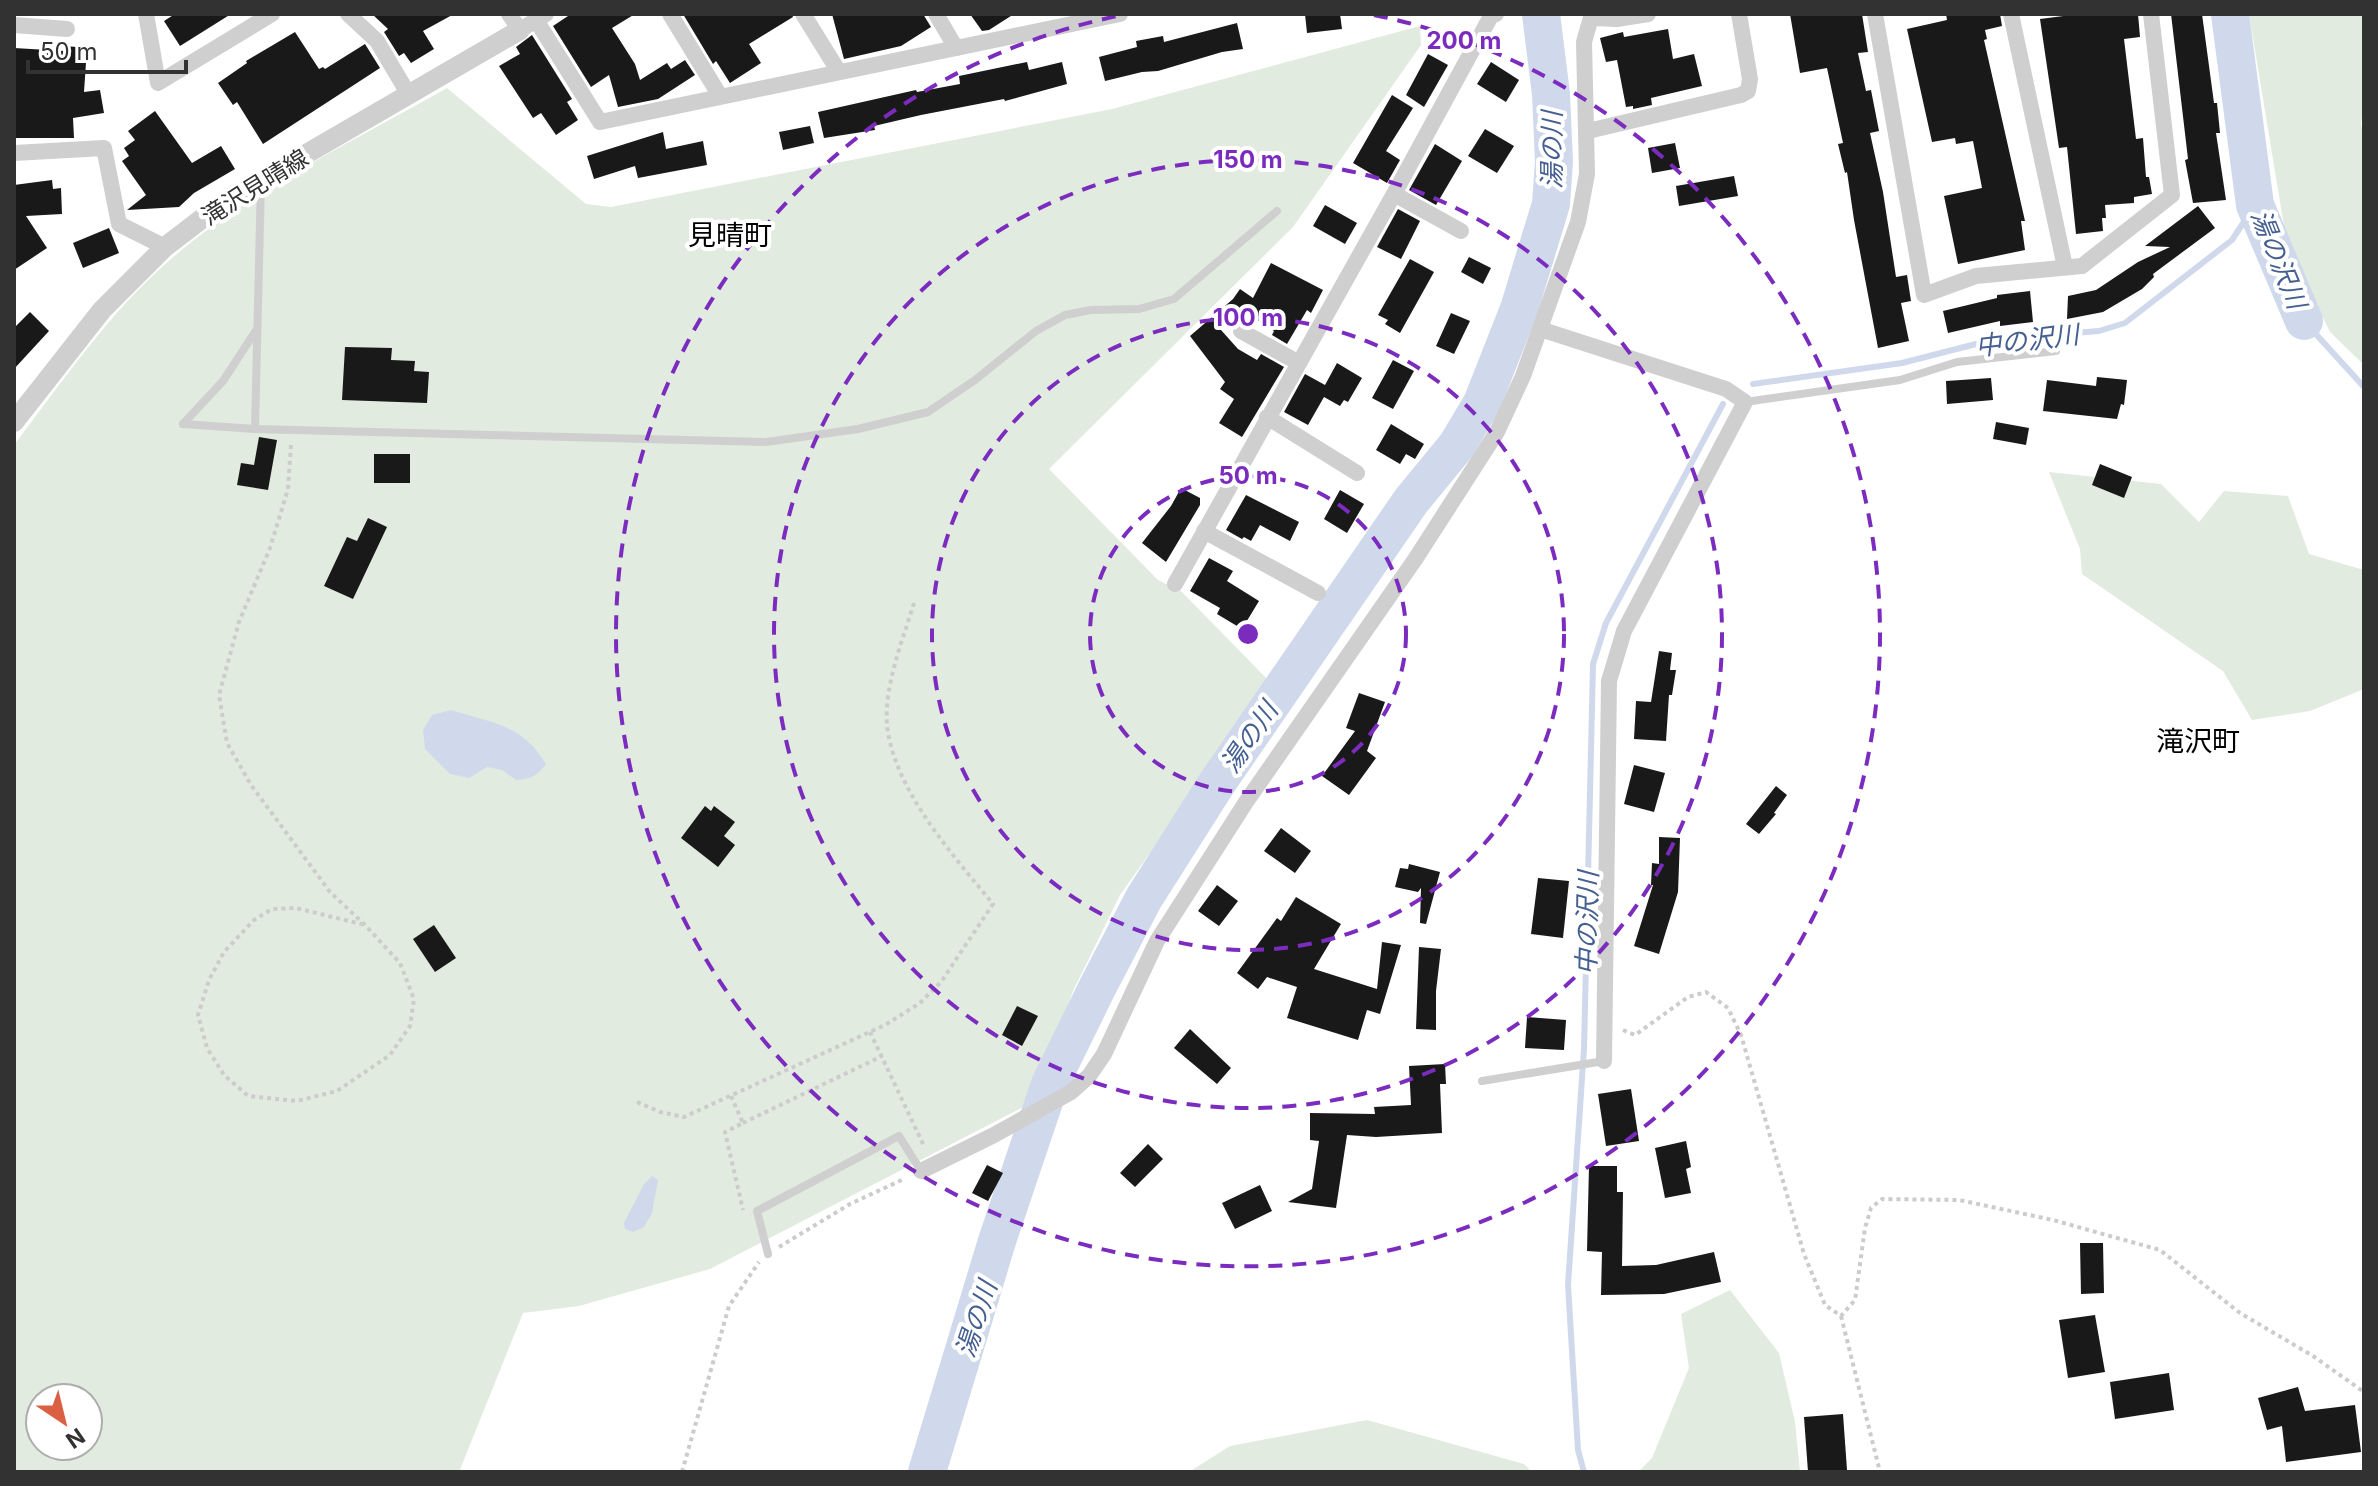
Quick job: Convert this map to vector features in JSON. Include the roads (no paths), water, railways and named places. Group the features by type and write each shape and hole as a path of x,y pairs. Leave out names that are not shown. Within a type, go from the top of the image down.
{"street":[{"path":"146,14 158,83 272,14"},
{"path":"348,14 377,41 409,95"},
{"path":"670,14 720,96"},
{"path":"803,14 839,72"},
{"path":"936,14 956,48"},
{"path":"528,20 600,122 956,48 1070,19 1120,14"},
{"path":"1175,584 1491,16 1496,14"},
{"path":"927,1168 1071,1092 1089,1076 1104,1054 1157,941 1246,802 1416,558 1497,432 1523,376 1578,222 1587,174 1584,42 1592,16 1617,19 1648,14"},
{"path":"1588,131 1748,91 1750,79 1739,14"},
{"path":"1875,14 1924,295 1976,276 2082,266 2172,195 2151,14"},
{"path":"2011,14 2065,267"},
{"name":"滝沢見晴線","path":"14,422 102,310 165,247 225,201 409,95 528,20"},
{"path":"14,25 67,29"},
{"path":"14,153 104,148 119,224 165,247"},
{"path":"1394,194 1461,231"},
{"path":"1540,329 1726,389 1745,402 1624,631 1609,681 1605,1024 1597,1062"},
{"path":"1241,331 1299,363"},
{"path":"1267,417 1357,473"},
{"path":"1204,531 1318,593"}],"lane":[{"path":"255,429 261,181"},
{"path":"257,329 223,381 183,424 255,429 766,442 858,429 928,412 975,380 1036,331 1065,315 1091,310 1139,309 1174,299 1277,211"},
{"path":"1745,402 1900,380 1957,362 2056,351"},
{"path":"1482,1081 1597,1062"},
{"path":"768,1254 757,1211 899,1136 927,1168"}],"water":[{"path":"451,710 493,722 516,733 537,751 546,764 533,776 521,780 502,770 487,767 469,778 450,774 425,749 423,730 432,715"},
{"path":"652,1176 658,1180 652,1213 644,1227 633,1232 625,1229 624,1223 644,1184"}],"waterway":[{"name":"湯の川","path":"927,1472 997,1241 1050,1084 1097,988 1144,898 1217,783 1411,501 1457,445 1482,403 1519,309 1551,204 1554,162 1551,94 1541,14"},
{"name":"湯の沢川","path":"2230,14 2255,205 2304,321"},
{"name":"中の沢川","path":"1753,384 1902,363 1976,344 2099,331 2125,323 2232,240 2255,205"},
{"name":"湯の沢川","path":"2304,321 2364,387"},
{"name":"中の沢川","path":"1584,1472 1578,1450 1568,1285 1584,1049 1593,664 1606,623 1723,404"}],"district":[{"name":"見晴町","path":"730,235"},
{"name":"滝沢町","path":"2198,741"}]}
